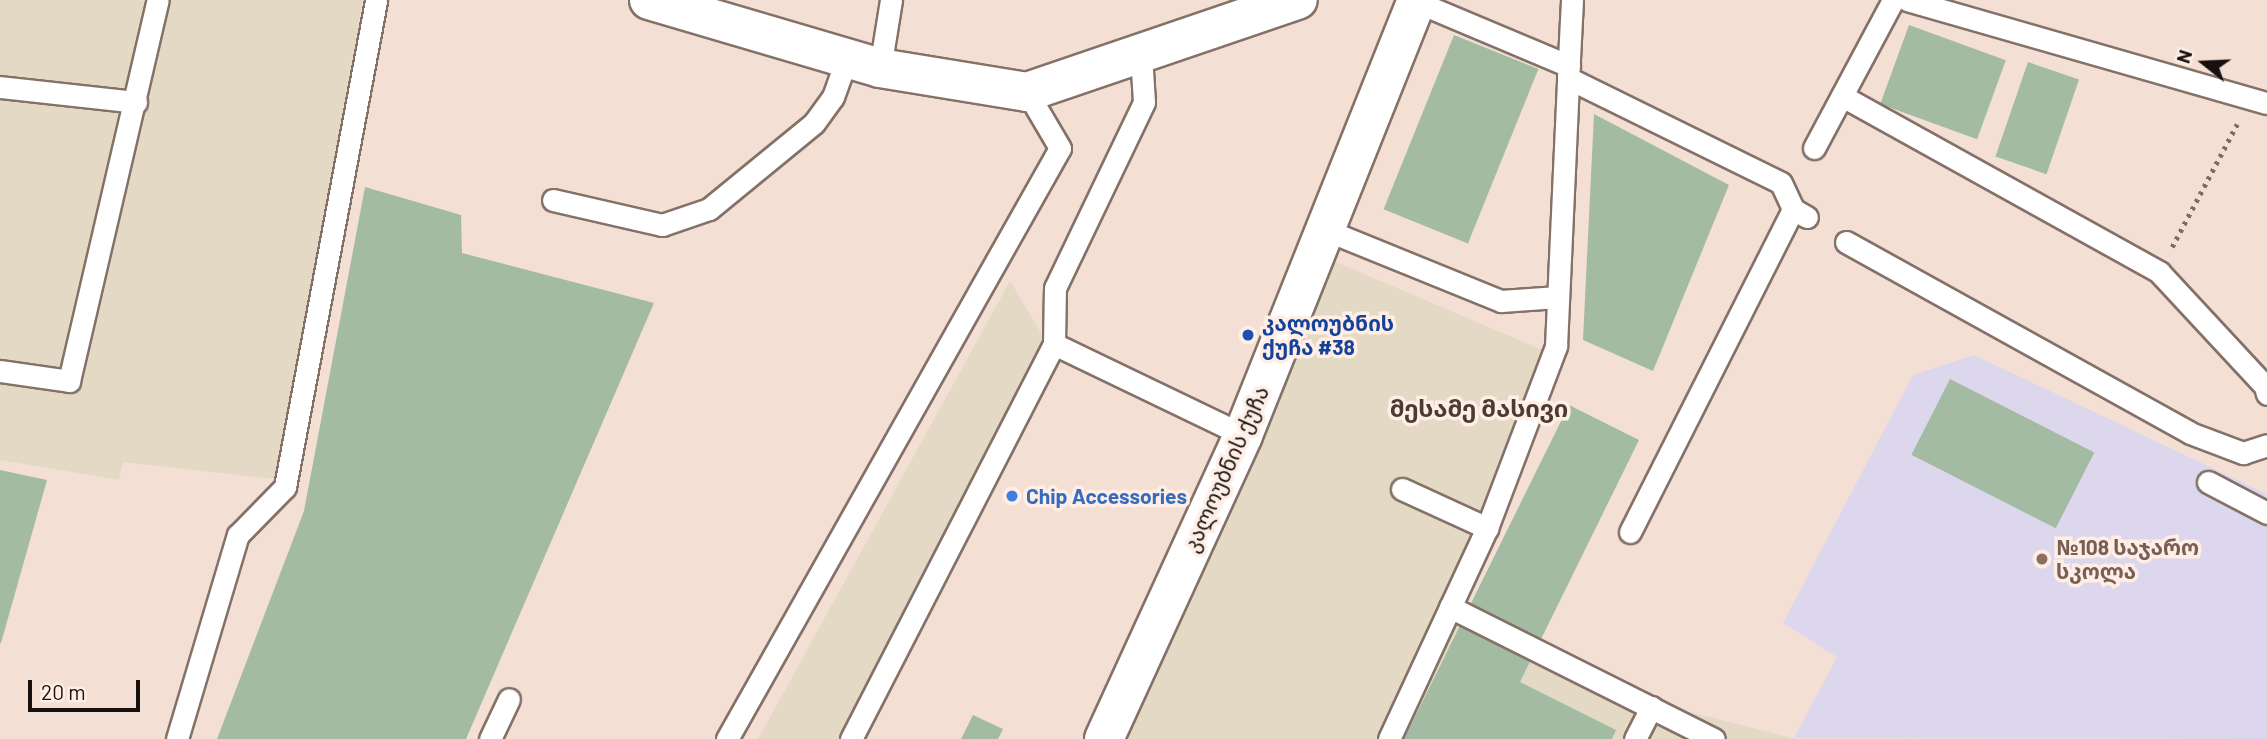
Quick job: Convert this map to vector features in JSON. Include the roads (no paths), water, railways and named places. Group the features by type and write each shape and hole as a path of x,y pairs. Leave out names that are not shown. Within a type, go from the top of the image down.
{"street":[{"path":"649,0 864,63 1027,92 1298,0"},
{"name":"კალოუბნის ქუჩა","path":"1104,739 1243,435 1418,1"}],"lane":[{"path":"0,371 69,381 158,0"},
{"path":"177,739 238,535 285,487 376,0"},
{"path":"553,200 662,225 709,209 814,123 864,63 891,0"},
{"path":"1388,739 1487,528 1556,346 1572,0"},
{"path":"1814,148 1893,0"},
{"path":"1907,0 2259,101"},
{"path":"1418,1 1568,72 1781,183 1800,213 1630,532"},
{"path":"851,739 1054,344 1055,288 1144,102 1141,54"},
{"path":"0,87 136,102"},
{"path":"727,739 1060,148 1027,92"},
{"path":"1842,96 2159,272 2264,386 2267,394"},
{"path":"1326,230 1501,301 1558,296"},
{"path":"1846,242 2190,433 2243,453 2267,445"},
{"path":"1054,344 1243,435"},
{"path":"2208,482 2267,513"},
{"path":"1402,489 1487,528"},
{"path":"1450,607 1714,739"},
{"path":"491,739 509,699"},
{"path":"1635,739 1651,707"}],"place":[{"name":"კალოუბნის ქუჩა #38","path":"1248,335"},
{"name":"Chip Accessories","path":"1012,496"},
{"name":"№108 საჯარო სკოლა","path":"2042,559"}],"district":[{"name":"მესამე მასივი","path":"1479,408"}]}
